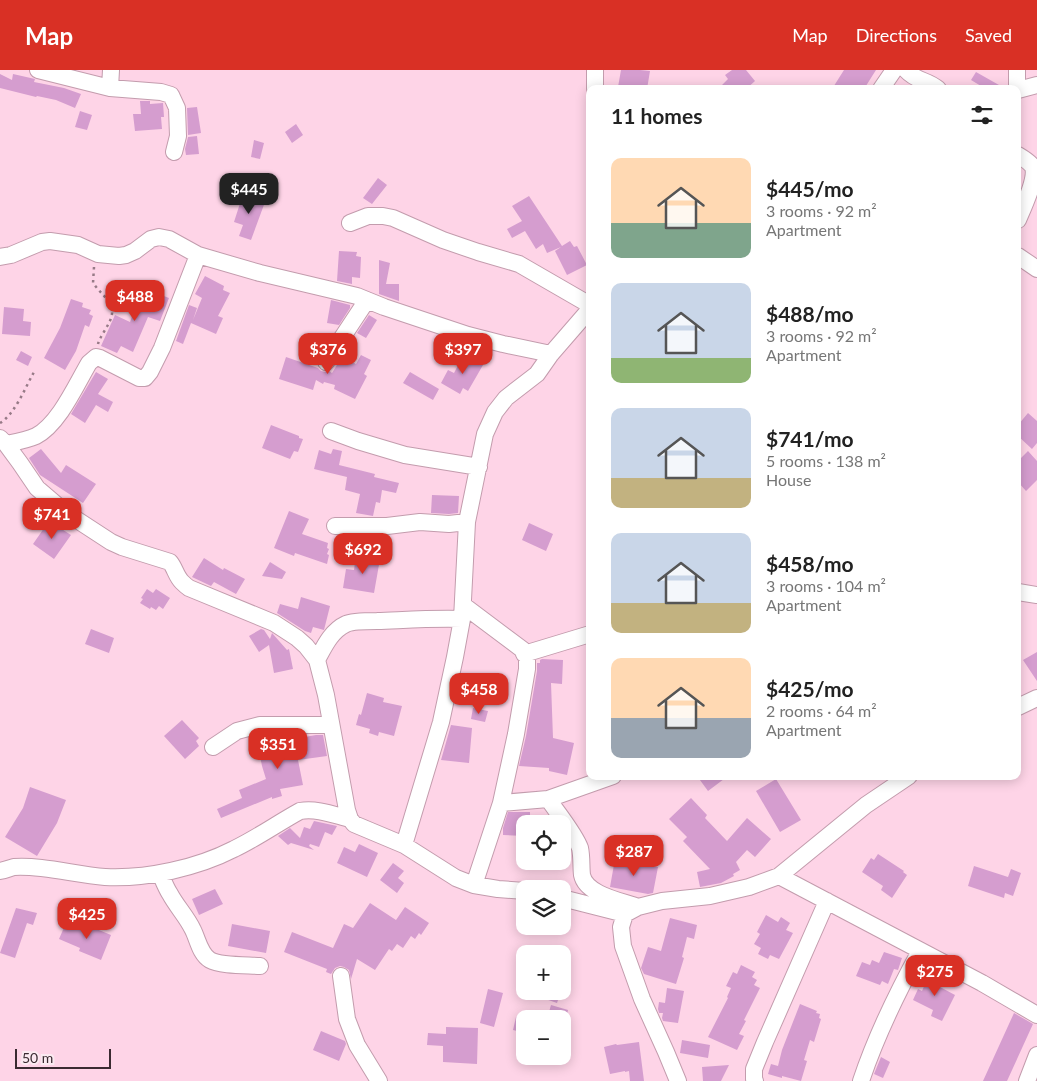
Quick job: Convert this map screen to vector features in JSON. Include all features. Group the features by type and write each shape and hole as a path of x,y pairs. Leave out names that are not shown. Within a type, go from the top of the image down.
{"street":[{"path":"38,70 110,88 161,92 171,96 178,108 178,136 174,152"},
{"path":"110,88 111,70"},
{"path":"595,70 595,85"},
{"path":"884,85 894,70"},
{"path":"906,70 914,78 927,81 932,85"},
{"path":"1017,70 1017,85"},
{"path":"1021,89 1037,85"},
{"path":"1021,156 1032,164 1036,176 1021,213"},
{"path":"350,223 368,216 393,218 443,240 519,264 586,305"},
{"path":"0,257 50,241 78,245 98,254 119,256 135,251 151,239 159,237 169,239 198,255 260,273 348,294 468,335 551,354"},
{"path":"198,255 162,348 146,378 139,378 96,357 89,363 50,426 34,437 3,441 37,488 65,512 111,542 170,562 182,582 189,588 274,623 306,646 317,660 326,695 347,810 354,824 404,845 456,878 474,885 516,890"},
{"path":"1021,258 1037,269"},
{"path":"326,362 367,300"},
{"path":"404,845 441,722 463,612 467,522 485,434 496,412 506,398 537,374 586,312"},
{"path":"331,430 358,441 405,455 479,467"},
{"path":"335,526 387,526 420,522 449,524 467,522"},
{"path":"1021,592 1037,595"},
{"path":"317,660 328,640 347,623 439,618 463,612 511,640 523,650 527,658 527,669 516,734 501,803 474,885"},
{"path":"524,654 586,635"},
{"path":"1021,706 1037,698"},
{"path":"213,747 237,731 260,725 331,725"},
{"path":"501,803 548,799 602,780"},
{"path":"571,900 632,910 662,901 710,896 749,887 779,876 866,805 903,780"},
{"path":"548,799 580,849 582,877 588,887 632,910"},
{"path":"0,872 13,867 29,867 105,877 160,873 203,862 234,849 300,811 315,810 350,819"},
{"path":"160,873 170,895 184,915 205,955 210,960 237,965 260,966"},
{"path":"779,876 1037,1015"},
{"path":"755,1081 754,1069 827,901"},
{"path":"632,910 621,927 623,946 642,999 678,1081"},
{"path":"861,1081 870,1055 898,992 920,951"},
{"path":"341,976 347,1019 357,1045 379,1081"},
{"path":"1027,1081 1037,1055"}],"path":[{"path":"96,357 100,340 112,315 110,304 93,283 94,266 98,254"},
{"path":"0,423 13,410 34,372"}],"building":[{"path":"621,70 650,71 648,85 618,85"},
{"path":"732,70 746,70 755,81 750,85 722,85 728,79 725,75"},
{"path":"844,70 876,70 867,85 835,85"},
{"path":"976,72 999,85 979,85 971,80"},
{"path":"0,74 12,80 13,74 35,79 34,82 64,88 81,94 75,108 56,100 0,88"},
{"path":"140,101 150,101 150,104 163,103 164,117 161,117 162,129 135,131 133,114 141,114"},
{"path":"197,107 201,133 188,135 187,108"},
{"path":"80,111 92,115 87,130 75,127"},
{"path":"296,124 303,135 292,143 285,132"},
{"path":"197,136 199,154 186,155 185,149 188,137"},
{"path":"254,140 264,143 260,159 251,157"},
{"path":"378,178 387,185 372,204 363,198"},
{"path":"243,194 265,202 251,240 239,236 243,225 234,222"},
{"path":"529,196 562,246 570,241 574,247 577,246 586,266 567,275 555,251 561,247 547,253 543,244 536,249 525,231 512,238 507,229 522,221 512,206"},
{"path":"339,251 357,252 356,256 361,257 360,278 352,277 352,284 337,281"},
{"path":"379,260 390,263 386,284 399,284 399,301 379,294"},
{"path":"205,276 224,286 223,290 230,293 218,316 223,318 216,334 191,323 183,344 176,341 189,305 197,308 193,320 202,298 195,294"},
{"path":"148,290 169,298 160,321 148,317 133,352 121,346 117,353 101,346 115,315 130,322 141,292 147,295"},
{"path":"71,299 83,303 82,307 91,310 89,314 93,316 89,327 85,325 76,351 65,370 44,358 60,328"},
{"path":"331,300 350,305 339,325 327,323"},
{"path":"4,307 24,309 23,321 31,322 30,336 2,334"},
{"path":"369,315 377,320 366,338 357,333"},
{"path":"21,351 32,357 28,366 16,360"},
{"path":"464,354 479,360 478,362 483,365 468,391 463,388 460,394 441,383 448,370 454,373"},
{"path":"361,355 371,360 364,374 367,376 355,399 334,389 335,385 324,382 323,384 316,380 313,390 279,379 286,357 318,368 321,371 332,373 342,357 356,364"},
{"path":"96,372 108,379 98,394 113,402 108,412 96,405 85,423 71,414"},
{"path":"410,372 439,389 433,400 403,383"},
{"path":"1028,413 1037,421 1037,443 1032,449 1021,439 1021,421"},
{"path":"271,425 303,439 298,452 294,451 290,459 262,448"},
{"path":"41,449 61,473 66,465 96,484 83,503 40,475 29,458"},
{"path":"333,449 342,451 339,465 375,474 374,477 399,483 396,493 382,490 380,503 376,502 373,516 356,513 360,494 345,490 347,477 314,469 319,450 331,454"},
{"path":"1028,451 1037,461 1037,480 1026,491 1021,485 1021,458"},
{"path":"432,495 459,496 458,513 431,513"},
{"path":"289,511 309,519 302,534 328,543 327,548 329,549 327,554 329,555 327,564 295,553 294,556 274,548"},
{"path":"49,521 71,535 54,559 33,544"},
{"path":"529,523 553,534 546,551 522,540"},
{"path":"356,555 380,559 374,593 343,588 346,569 354,570"},
{"path":"204,558 223,570 224,568 245,579 236,594 214,582 211,586 192,577"},
{"path":"270,562 286,572 282,579 262,576"},
{"path":"147,589 153,593 156,589 170,598 163,609 159,606 156,610 151,607 150,609 140,603"},
{"path":"301,597 330,606 324,630 313,627 311,633 305,631 277,613 280,604 298,609"},
{"path":"91,629 114,638 109,653 85,644"},
{"path":"261,629 264,630 270,639 272,633 287,650 289,649 293,669 274,673 269,645 259,652 249,636"},
{"path":"1037,652 1037,681 1023,660"},
{"path":"542,659 563,660 562,684 551,683 553,738 574,743 567,775 549,771 549,768 519,766 526,736 537,663 540,663"},
{"path":"367,693 384,698 383,702 402,706 394,736 379,732 378,736 369,733 370,729 356,725"},
{"path":"473,708 488,711 485,722 471,719"},
{"path":"182,720 199,738 196,741 199,746 185,759 164,736"},
{"path":"451,725 472,728 469,763 441,760"},
{"path":"323,735 327,756 298,760 303,785 280,789 282,796 272,799 272,797 221,818 217,809 242,798 239,790 266,779 257,741 275,737 276,742"},
{"path":"700,780 723,780 708,791"},
{"path":"777,780 801,820 780,832 756,791"},
{"path":"30,787 66,800 57,823 37,856 5,837 23,808"},
{"path":"691,798 707,815 705,818 727,841 747,818 771,839 755,857 747,850 736,862 740,870 733,874 734,876 721,883 700,887 697,872 710,869 683,841 687,837 669,819"},
{"path":"508,812 530,812 530,815 516,815 516,836 503,835"},
{"path":"314,821 337,826 332,835 325,832 319,847 310,844 309,846 314,850 291,843 288,845 278,836 290,828 300,838 304,827 310,829"},
{"path":"359,844 378,853 367,877 337,863 344,847 355,852"},
{"path":"878,854 907,875 892,898 881,890 883,886 862,872 871,858 874,860"},
{"path":"615,859 658,867 653,893 648,894 610,887"},
{"path":"393,863 404,871 398,878 404,883 397,893 380,880"},
{"path":"974,866 1008,877 1011,869 1021,873 1013,896 1005,893 1004,898 968,886"},
{"path":"215,889 223,904 199,915 192,899"},
{"path":"370,903 396,920 405,907 429,923 421,935 419,933 415,939 411,936 403,948 397,944 392,951 389,949 375,970 357,959 351,979 349,970 344,967 335,968 331,974 326,972 327,969 284,952 292,932 333,948 344,924 353,928"},
{"path":"16,908 37,913 33,925 27,923 15,958 0,953"},
{"path":"766,915 778,922 781,917 790,923 786,930 793,933 779,959 770,955 768,959 758,954 761,948 754,944 760,934 757,932"},
{"path":"670,918 697,925 694,939 687,937 682,957 684,958 676,984 644,974 641,968 648,947 661,951"},
{"path":"66,923 87,932 89,926 111,935 101,960 79,951 80,948 59,939"},
{"path":"232,924 270,931 266,953 228,946"},
{"path":"884,952 902,958 898,970 894,969 888,984 882,981 880,985 856,976 862,962 870,965 872,960 879,963"},
{"path":"741,965 755,972 752,977 757,980 754,985 760,988 744,1020 746,1021 739,1034 744,1036 737,1050 708,1037 728,998 731,988 726,986 733,972 737,974"},
{"path":"930,973 943,979 940,987 955,995 942,1021 931,1016 933,1010 913,1000 918,989 922,991"},
{"path":"667,988 684,991 678,1023 663,1021 663,1013 659,1013 659,1002 665,1003"},
{"path":"488,989 503,993 494,1027 480,1023"},
{"path":"800,1004 817,1011 816,1013 820,1014 819,1018 821,1019 814,1042 810,1040 804,1060 807,1061 801,1081 768,1074 771,1064 778,1066 782,1050"},
{"path":"551,1005 568,1010 550,1010"},
{"path":"1014,1013 1033,1024 1007,1081 983,1081"},
{"path":"516,1017 516,1031 513,1030"},
{"path":"446,1027 478,1028 477,1064 443,1062 443,1046 427,1045 428,1033 446,1034"},
{"path":"321,1031 345,1041 346,1044 339,1061 313,1050"},
{"path":"682,1040 710,1045 708,1058 680,1053"},
{"path":"639,1042 644,1081 630,1081 629,1071 610,1074 604,1047"},
{"path":"881,1057 890,1062 883,1078 874,1074"},
{"path":"729,1065 721,1081 703,1081 702,1067"}]}
